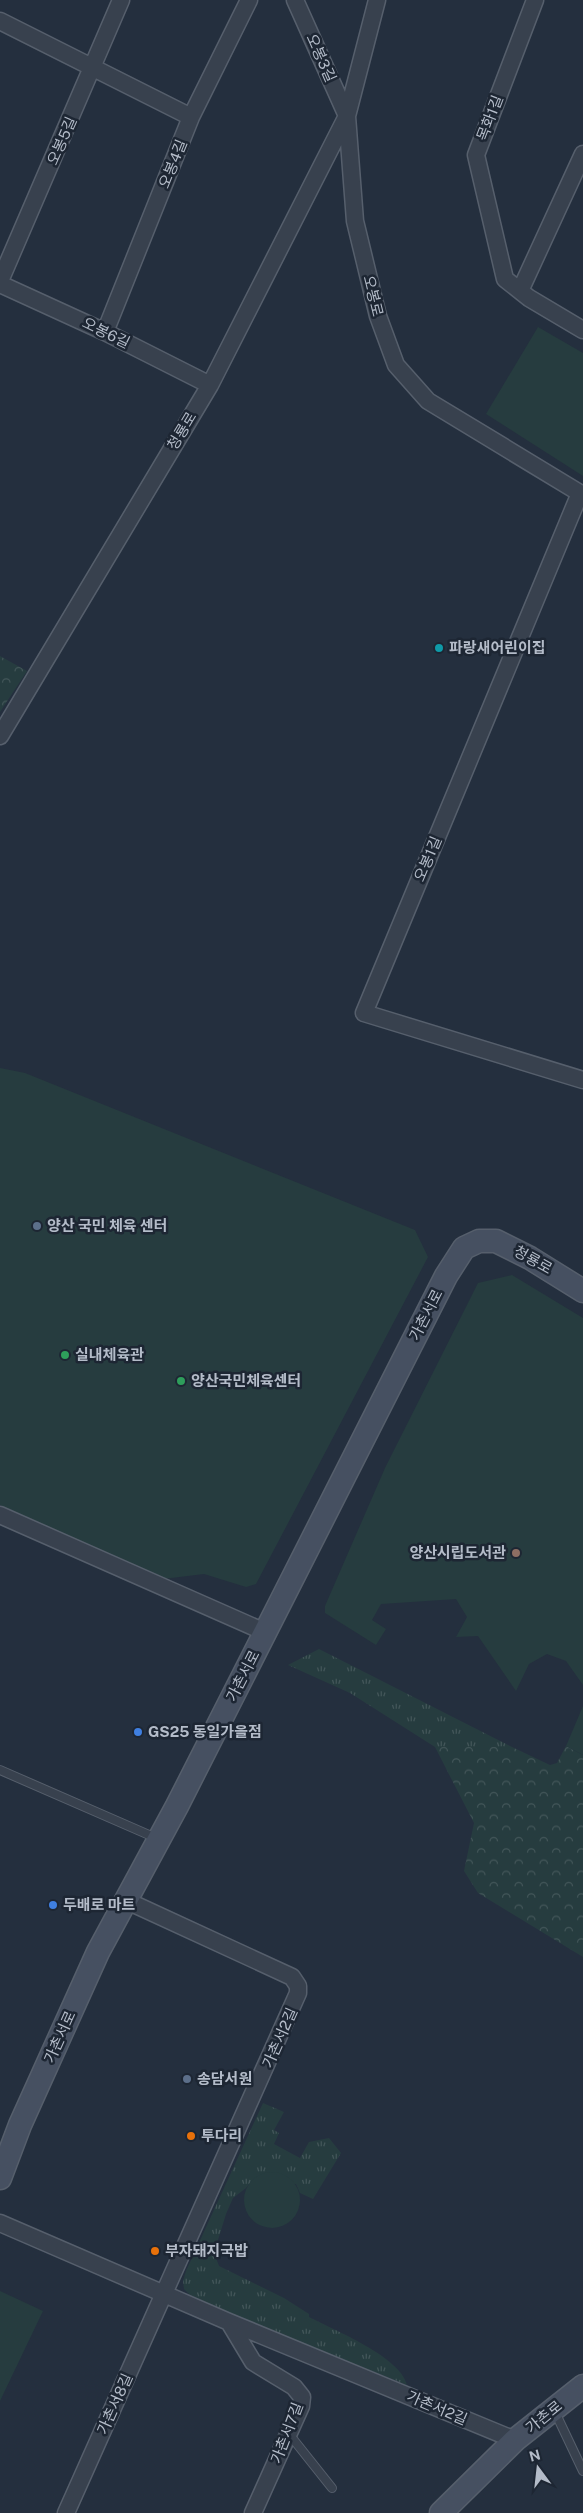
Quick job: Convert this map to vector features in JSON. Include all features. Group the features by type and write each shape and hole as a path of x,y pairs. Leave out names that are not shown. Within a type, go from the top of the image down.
{"street":[{"name":"오봉5길","path":"0,283 121,0"},
{"name":"오봉4길","path":"105,332 192,117 249,0"},
{"name":"오봉3길","path":"295,0 348,116"},
{"name":"오봉로","path":"377,0 348,116 355,221 378,316 396,366 428,402 582,494"},
{"name":"목화1길","path":"535,0 476,155 505,279 583,330"},
{"path":"0,21 192,117"},
{"name":"청룡로","path":"0,736 210,385 348,116"},
{"path":"520,290 583,154"},
{"name":"오봉6길","path":"0,283 105,332 210,385"},
{"name":"오봉1길","path":"582,494 364,1013 583,1080"},
{"name":"청룡로","path":"479,1241 496,1241 530,1258 583,1291"},
{"name":"가촌서로","path":"0,2178 39,2082 98,1952 265,1632 446,1276 464,1248 479,1241"},
{"path":"0,1515 265,1632"},
{"name":"가촌서2길","path":"125,1900 292,1977 298,1986 297,2000 165,2294"},
{"name":"가촌서2길","path":"0,2223 229,2322 515,2440"},
{"name":"가촌서8길","path":"66,2513 165,2294"},
{"name":"가촌서7길","path":"229,2322 253,2362 294,2387 302,2397 301,2406 254,2513"},
{"name":"가촌로","path":"441,2513 515,2440 583,2386"}],"lane":[{"path":"0,1770 158,1839"},
{"path":"553,2409 583,2471"},
{"path":"289,2434 332,2488"}],"green space":[{"path":"538,327 583,353 583,476 486,414"},
{"path":"0,656 27,671 0,712"},
{"name":"양산국민체육센터","path":"0,1068 25,1073 415,1230 428,1257 256,1584 246,1587 204,1574 163,1579 0,1505"},
{"path":"512,1275 583,1318 583,1685 566,1661 547,1654 529,1664 516,1691 478,1636 456,1637 467,1617 456,1599 381,1604 372,1620 386,1629 376,1645 325,1613 325,1606 385,1468 478,1283"},
{"path":"319,1649 512,1747 435,1747 350,1693 288,1665"},
{"path":"583,1706 583,1755 566,1746"},
{"path":"566,1746 583,1755 583,1957 478,1893 464,1871 474,1823 435,1747 512,1747 550,1765 557,1763"},
{"path":"263,2103 284,2112 274,2130 279,2133 274,2144 300,2158 309,2142 329,2138 341,2153 313,2199 300,2193 296,2184 252,2181 233,2198 214,2253 219,2266 284,2298 309,2314 309,2317 365,2345 393,2364 407,2385 224,2312 190,2295 184,2289 183,2281 186,2271"},
{"path":"266,2172 278,2172 292,2180 300,2194 298,2211 292,2220 278,2228 266,2228 256,2223 249,2216 244,2206 244,2194 249,2184 256,2177"},
{"path":"0,2291 43,2311 0,2401"}],"place":[{"name":"파랑새어린이집","path":"439,648"},
{"name":"양산 국민 체육 센터","path":"37,1226"},
{"name":"실내체육관","path":"65,1355"},
{"name":"양산국민체육센터","path":"181,1381"},
{"name":"양산시립도서관","path":"516,1553"},
{"name":"GS25 동일가을점","path":"138,1732"},
{"name":"두배로 마트","path":"53,1905"},
{"name":"송담서원","path":"187,2079"},
{"name":"투다리","path":"191,2136"},
{"name":"부자돼지국밥","path":"155,2251"}]}
